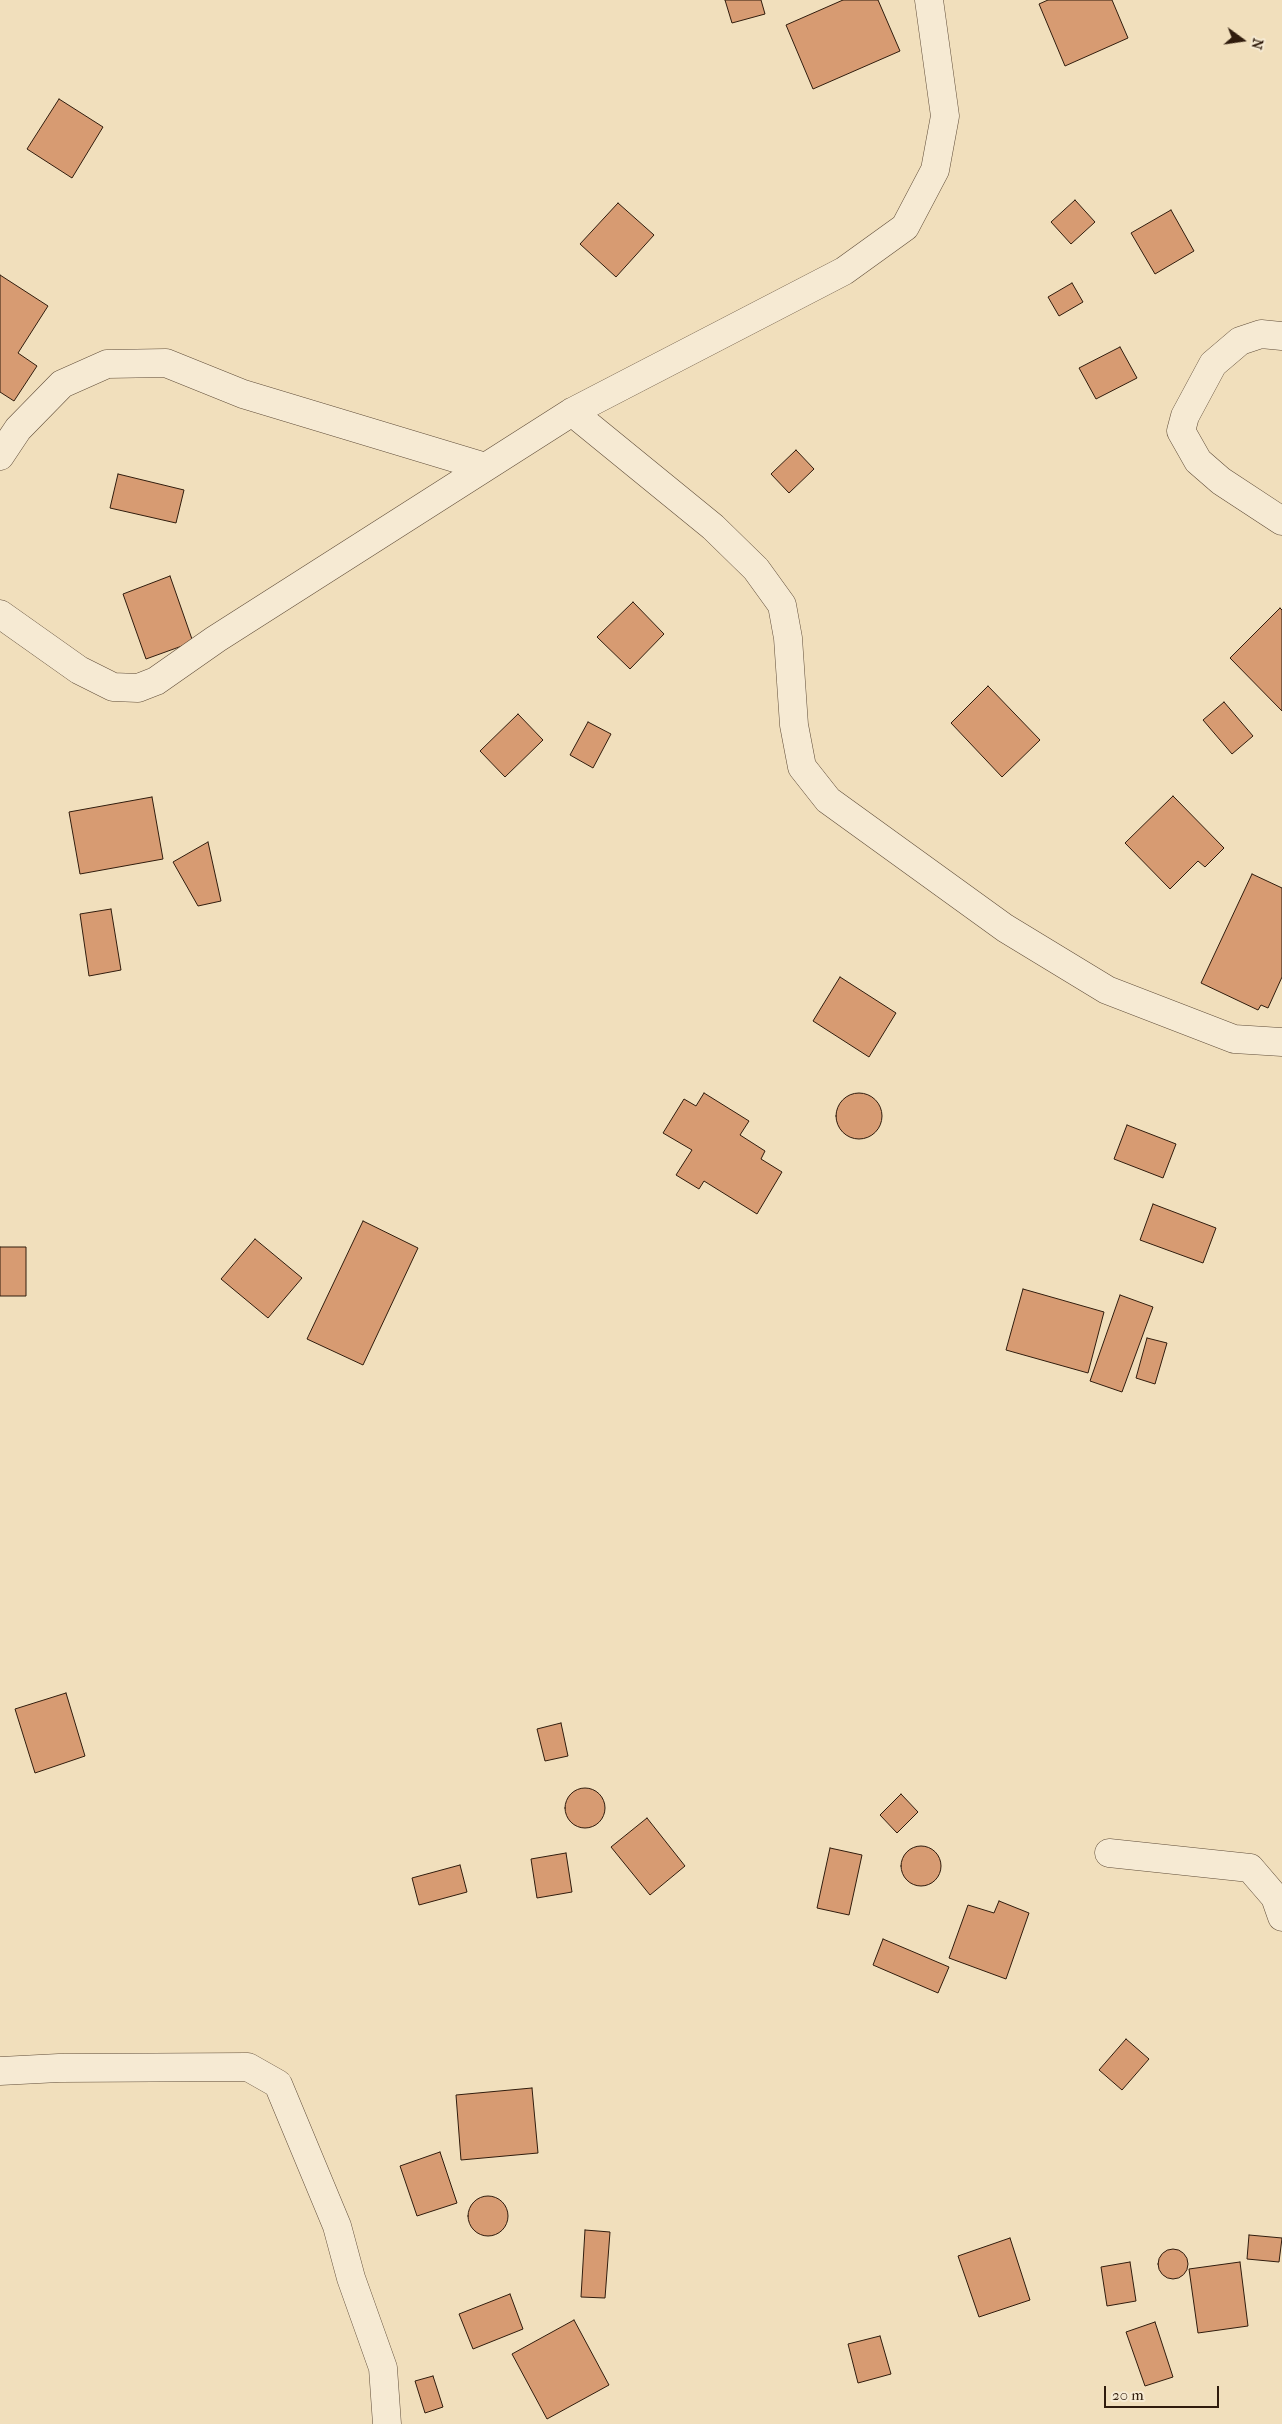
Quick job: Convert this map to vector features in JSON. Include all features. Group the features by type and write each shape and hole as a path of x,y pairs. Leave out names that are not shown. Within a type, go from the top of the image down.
{"street":[{"path":"0,614 78,670 113,687 138,688 156,681 216,639 572,412 844,271 905,227 935,170 945,116 929,0"},
{"path":"1282,336 1261,334 1240,341 1213,364 1185,416 1181,431 1198,461 1221,481 1282,521"},
{"path":"0,456 18,429 62,384 108,364 166,363 243,394 485,467"},
{"path":"572,412 713,527 756,568 782,606 788,638 794,725 802,767 828,800 1005,928 1107,990 1234,1039 1282,1042"},
{"path":"1109,1853 1250,1868 1275,1897 1282,1917"},
{"path":"0,2071 59,2068 248,2067 278,2084 337,2226 351,2278 383,2368 387,2424"}],"building":[{"path":"725,0 761,0 765,14 732,23"},
{"path":"843,0 878,0 900,51 813,89 786,25"},
{"path":"1048,0 1112,0 1128,38 1065,66 1039,4"},
{"path":"59,99 103,127 72,178 27,149"},
{"path":"1075,200 1095,222 1071,244 1051,222"},
{"path":"618,203 654,235 616,277 580,244"},
{"path":"1171,210 1194,251 1155,274 1131,233"},
{"path":"0,275 48,306 18,353 37,366 14,401 0,392"},
{"path":"1072,283 1083,302 1059,316 1048,297"},
{"path":"1120,347 1137,378 1096,399 1079,368"},
{"path":"796,450 814,469 789,493 771,474"},
{"path":"118,474 184,490 176,523 110,508"},
{"path":"170,576 193,642 146,659 123,594"},
{"path":"633,602 664,634 630,669 597,637"},
{"path":"1280,608 1282,610 1282,711 1230,658"},
{"path":"988,686 1040,740 1002,777 951,723"},
{"path":"1224,702 1253,736 1232,754 1203,720"},
{"path":"518,714 543,740 505,777 480,751"},
{"path":"588,722 611,734 593,768 570,755"},
{"path":"1173,796 1224,848 1205,867 1198,861 1170,889 1125,843"},
{"path":"152,797 163,859 80,874 69,812"},
{"path":"208,842 221,901 198,906 173,862"},
{"path":"1252,874 1282,888 1282,977 1268,1008 1261,1005 1258,1010 1201,983"},
{"path":"111,909 121,970 89,976 80,914"},
{"path":"840,977 896,1013 869,1057 813,1021"},
{"path":"704,1093 749,1121 740,1135 765,1151 761,1159 782,1172 757,1214 704,1181 699,1189 676,1175 692,1150 663,1133 684,1099 696,1106"},
{"path":"859,1093 872,1097 878,1103 882,1116 878,1129 872,1135 859,1139 846,1135 840,1129 836,1116 840,1103 846,1097"},
{"path":"1127,1125 1176,1144 1163,1178 1114,1159"},
{"path":"1153,1204 1216,1228 1203,1263 1140,1240"},
{"path":"363,1221 418,1248 363,1365 307,1339"},
{"path":"255,1239 302,1278 268,1318 221,1279"},
{"path":"0,1247 26,1247 26,1296 0,1296"},
{"path":"1023,1289 1104,1312 1088,1373 1006,1350"},
{"path":"1120,1295 1153,1307 1122,1392 1090,1381"},
{"path":"1147,1338 1167,1343 1155,1384 1136,1378"},
{"path":"66,1693 85,1756 35,1773 15,1709"},
{"path":"561,1723 568,1756 545,1761 537,1729"},
{"path":"589,1788 596,1791 602,1797 605,1808 604,1816 596,1825 589,1828 581,1828 574,1825 566,1816 565,1804 568,1797 577,1789"},
{"path":"901,1794 918,1812 897,1833 880,1815"},
{"path":"647,1818 685,1866 650,1895 611,1847"},
{"path":"925,1846 932,1849 938,1855 941,1866 940,1874 932,1883 925,1886 917,1886 910,1883 902,1874 901,1862 904,1855 913,1847"},
{"path":"830,1848 862,1855 849,1915 817,1908"},
{"path":"566,1853 572,1892 537,1898 531,1859"},
{"path":"460,1865 467,1892 419,1905 412,1878"},
{"path":"999,1901 1029,1913 1006,1979 949,1958 968,1905 994,1913"},
{"path":"883,1939 949,1967 938,1993 873,1965"},
{"path":"1126,2039 1149,2059 1122,2090 1099,2070"},
{"path":"532,2088 538,2153 461,2160 456,2095"},
{"path":"440,2152 457,2203 417,2216 400,2166"},
{"path":"492,2196 499,2199 505,2205 508,2216 507,2224 499,2233 492,2236 484,2236 477,2233 469,2224 468,2212 471,2205 480,2197"},
{"path":"585,2230 610,2232 605,2298 581,2297"},
{"path":"1249,2235 1282,2238 1279,2262 1247,2259"},
{"path":"1010,2238 1030,2300 979,2317 958,2256"},
{"path":"1173,2249 1183,2254 1188,2264 1183,2274 1173,2279 1163,2274 1158,2264 1163,2254"},
{"path":"1130,2262 1136,2301 1107,2306 1101,2267"},
{"path":"1240,2262 1248,2326 1198,2333 1189,2269"},
{"path":"510,2294 523,2329 473,2349 459,2314"},
{"path":"574,2320 609,2385 547,2419 512,2354"},
{"path":"1155,2322 1173,2377 1145,2386 1126,2332"},
{"path":"880,2336 891,2374 858,2383 848,2344"},
{"path":"433,2376 443,2407 425,2413 415,2381"}]}
